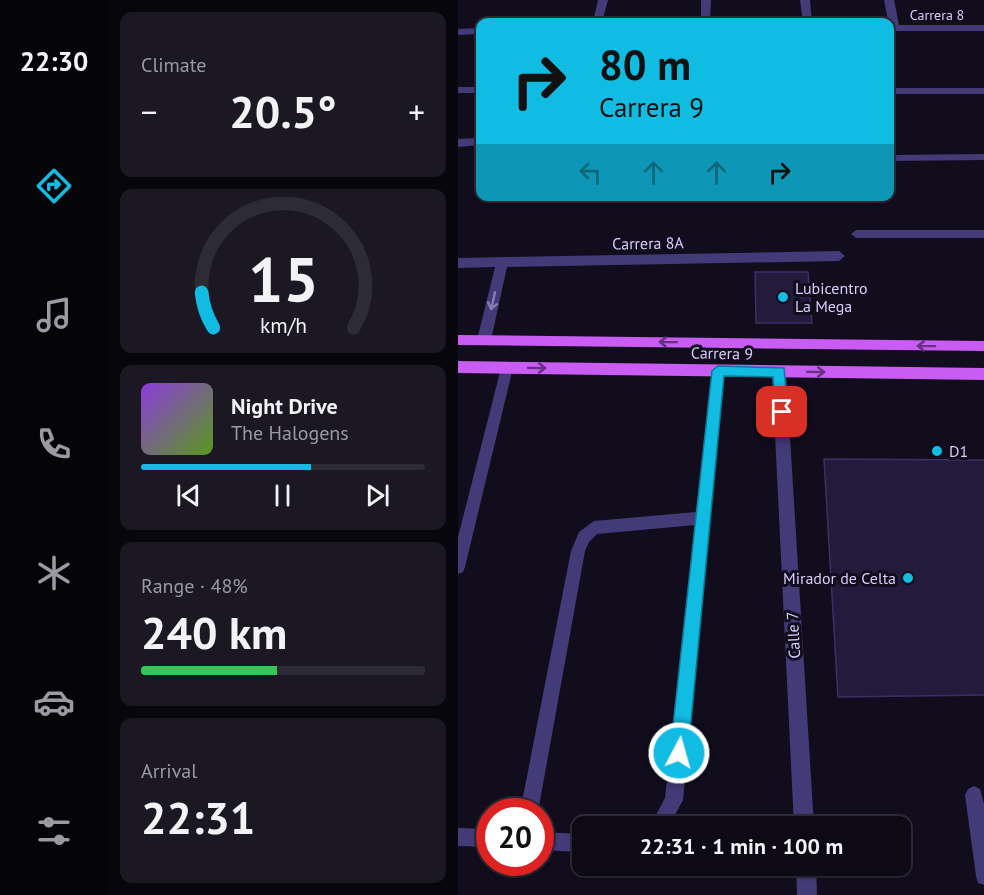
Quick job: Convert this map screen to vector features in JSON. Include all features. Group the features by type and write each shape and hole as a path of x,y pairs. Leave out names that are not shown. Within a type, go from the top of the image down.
{"main road":[{"name":"Carrera 9","path":"458,340 984,346"},
{"name":"Carrera 9","path":"458,367 984,374"}],"street":[{"path":"599,18 604,0"},
{"path":"706,0 706,18"},
{"path":"806,0 808,18"},
{"path":"889,0 891,18"},
{"name":"Carrera 8","path":"894,28 984,28"},
{"path":"458,32 476,31"},
{"path":"458,90 476,90"},
{"path":"458,143 476,142"},
{"name":"Carrera 8A","path":"458,263 839,256"},
{"path":"484,340 502,262"},
{"name":"Calle 7","path":"779,372 803,816"},
{"path":"806,876 807,895"}],"lane":[{"path":"894,91 984,91"},
{"path":"894,158 984,157"},
{"path":"856,234 984,234"},
{"path":"458,567 507,368"},
{"path":"665,816 674,800 718,371"},
{"path":"532,798 578,551 584,537 594,528 704,518"},
{"path":"974,795 984,876"},
{"path":"458,837 476,838"},
{"path":"554,842 572,843"}],"building":[{"name":"Lubicentro La Mega","path":"755,272 808,272 812,323 756,323"},
{"name":"Mirador de Celta","path":"824,459 985,460 985,695 838,697"}],"place":[{"name":"Lubicentro La Mega","path":"783,297"},
{"name":"D1","path":"937,451"},
{"name":"Mirador de Celta","path":"908,578"}],"route":[{"path":"679,753 716,409 718,371 779,372 782,412"}]}
